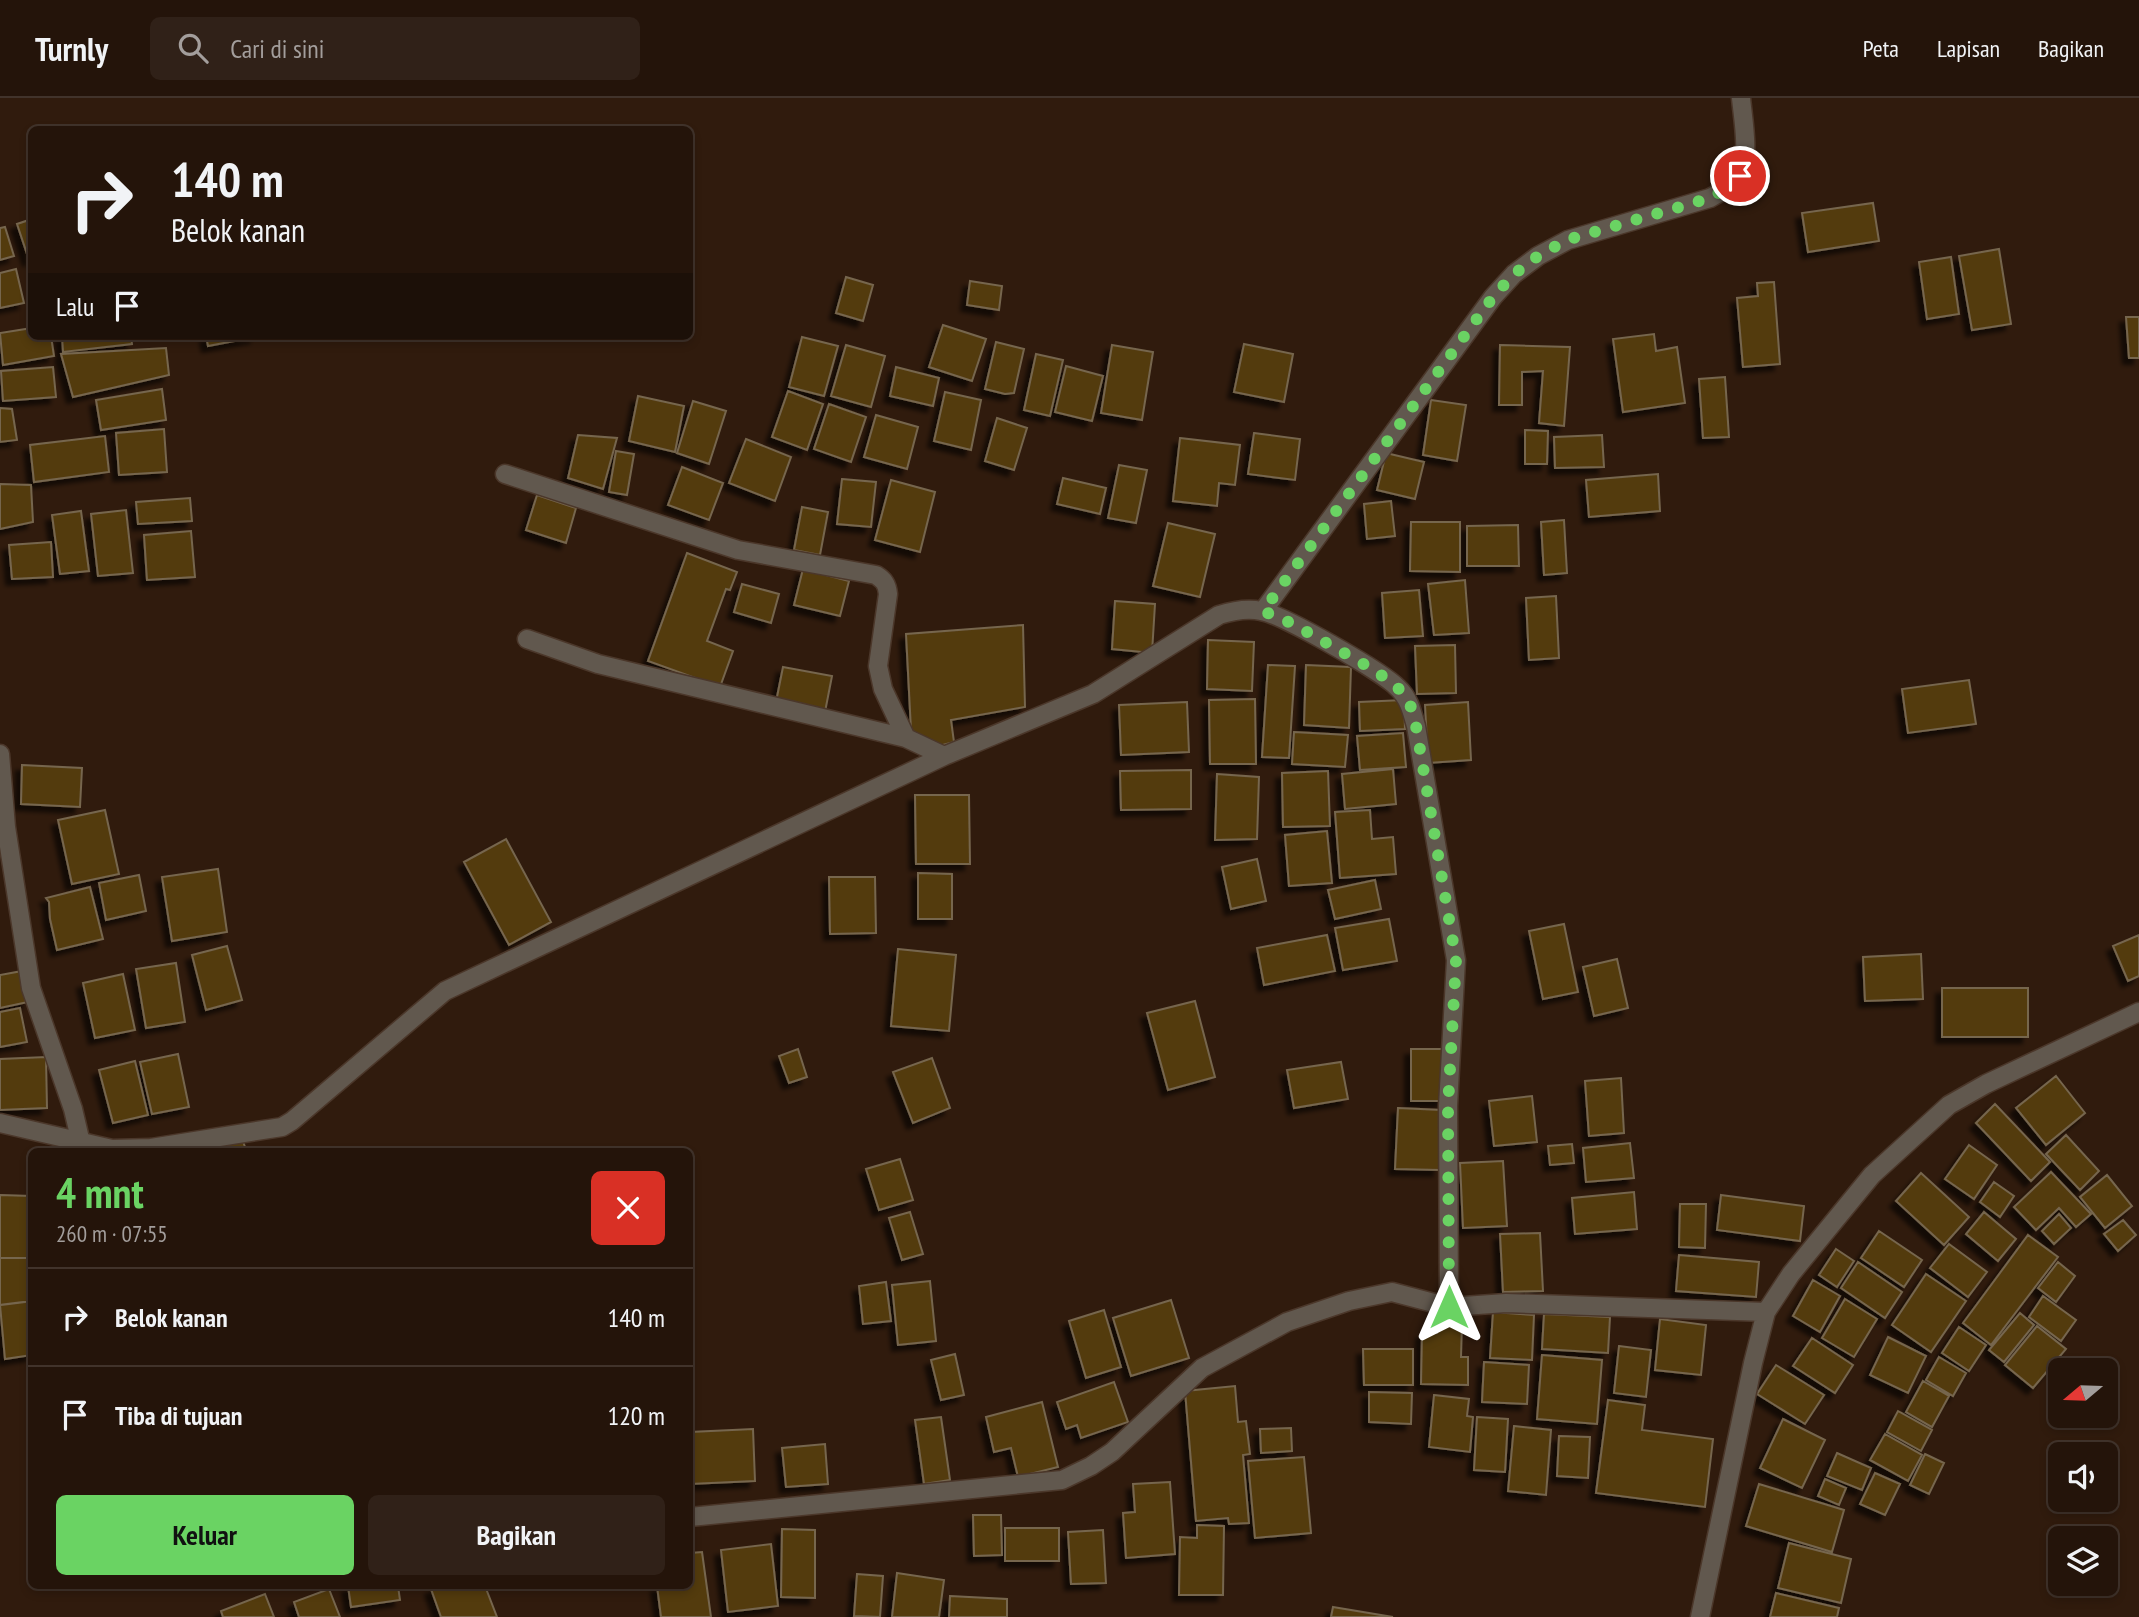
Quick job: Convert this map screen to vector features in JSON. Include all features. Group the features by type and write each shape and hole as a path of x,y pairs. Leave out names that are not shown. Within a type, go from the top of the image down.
{"street":[{"path":"1263,611 1493,297 1514,274 1538,256 1567,240 1710,198 1740,176 1745,159 1741,98"},
{"path":"505,474 738,550 876,575 886,583 888,594 878,666 883,689 906,738"},
{"path":"151,1148 282,1126 292,1121 444,991 944,756 1093,694 1219,615 1236,610 1263,611 1293,624 1376,671 1398,688 1410,704 1416,726 1456,960 1448,1106 1449,1307"},
{"path":"527,639 598,664 906,738 944,756"},
{"path":"0,754 6,827 31,989 73,1109 82,1143"},
{"path":"1700,1617 1766,1312 1817,1241 1872,1175 1949,1105 1986,1084 2139,1012"},
{"path":"0,1123 103,1148"},
{"path":"693,1517 1062,1480 1112,1452 1202,1368 1287,1322 1349,1301 1392,1293 1449,1307 1506,1303 1766,1312"}],"building":[{"path":"1873,203 1879,241 1808,252 1802,213"},
{"path":"28,220 28,257 17,224"},
{"path":"5,227 14,256 0,260 0,228"},
{"path":"1999,249 2011,324 1972,330 1959,256"},
{"path":"1951,257 1959,314 1927,319 1919,262"},
{"path":"16,269 24,303 0,308 0,273"},
{"path":"846,277 873,285 863,321 836,313"},
{"path":"970,281 1002,286 999,310 967,305"},
{"path":"1774,282 1780,364 1743,367 1737,298 1758,296 1757,283"},
{"path":"2126,317 2139,317 2139,358 2129,358"},
{"path":"943,325 986,339 972,381 929,367"},
{"path":"28,329 28,340 52,340 54,356 3,365 0,333"},
{"path":"1654,334 1656,351 1677,347 1685,403 1623,412 1613,339"},
{"path":"802,337 838,346 824,396 789,387"},
{"path":"62,340 132,340 132,344 63,352"},
{"path":"207,340 240,340 208,346"},
{"path":"996,342 1024,349 1014,393 1005,394 985,389"},
{"path":"1244,344 1293,354 1284,402 1234,392"},
{"path":"846,345 885,356 871,407 831,396"},
{"path":"1112,345 1153,352 1142,420 1101,413"},
{"path":"1500,345 1570,347 1564,426 1539,423 1543,371 1522,372 1522,405 1499,405"},
{"path":"166,348 169,375 73,397 61,354"},
{"path":"1036,354 1063,360 1050,416 1024,410"},
{"path":"1066,366 1103,376 1092,421 1055,412"},
{"path":"53,367 56,397 3,401 1,371"},
{"path":"896,367 939,378 933,406 890,396"},
{"path":"1725,377 1729,437 1703,438 1699,379"},
{"path":"162,389 166,420 101,430 96,400"},
{"path":"788,391 823,404 807,450 772,437"},
{"path":"945,392 981,400 971,450 934,441"},
{"path":"638,396 684,406 675,452 629,441"},
{"path":"1431,400 1466,405 1457,461 1423,455"},
{"path":"693,401 726,411 709,464 677,453"},
{"path":"829,404 866,417 851,462 814,449"},
{"path":"0,408 12,409 17,440 0,442"},
{"path":"876,415 918,427 907,469 864,457"},
{"path":"997,418 1027,428 1014,470 985,461"},
{"path":"164,429 167,472 119,475 116,433"},
{"path":"1525,430 1548,431 1547,464 1525,464"},
{"path":"1254,433 1300,439 1295,480 1248,474"},
{"path":"578,435 617,438 603,489 568,478"},
{"path":"1602,435 1604,467 1555,468 1554,437"},
{"path":"105,436 109,472 34,482 30,445"},
{"path":"1180,438 1240,445 1235,485 1219,483 1217,506 1173,501"},
{"path":"746,439 791,457 775,501 729,483"},
{"path":"616,451 634,454 627,495 609,492"},
{"path":"1386,453 1424,462 1415,499 1377,490"},
{"path":"1119,465 1147,470 1136,523 1108,518"},
{"path":"682,467 723,483 709,520 668,505"},
{"path":"1658,474 1660,511 1589,517 1586,480"},
{"path":"1063,478 1106,488 1100,514 1057,504"},
{"path":"842,479 876,482 871,527 837,524"},
{"path":"891,480 935,492 920,552 875,540"},
{"path":"0,484 31,485 33,522 0,529"},
{"path":"537,495 576,508 566,543 526,530"},
{"path":"190,498 192,521 138,524 136,502"},
{"path":"1391,501 1395,536 1367,539 1364,504"},
{"path":"802,507 828,512 820,555 794,550"},
{"path":"126,510 133,573 98,576 91,514"},
{"path":"81,511 89,571 60,574 52,515"},
{"path":"1564,520 1567,573 1544,575 1541,522"},
{"path":"1411,522 1460,522 1460,572 1410,571"},
{"path":"1168,523 1215,534 1200,597 1153,586"},
{"path":"1518,525 1519,566 1467,566 1467,526"},
{"path":"191,531 195,577 147,580 144,535"},
{"path":"51,542 53,577 12,579 9,545"},
{"path":"687,553 737,572 730,590 726,589 707,641 733,651 720,687 648,661"},
{"path":"803,569 849,581 840,616 794,605"},
{"path":"1465,580 1469,633 1434,635 1428,584"},
{"path":"742,584 779,594 771,623 734,612"},
{"path":"1419,590 1423,636 1385,638 1382,593"},
{"path":"1556,596 1559,658 1529,660 1526,598"},
{"path":"1115,601 1155,604 1152,653 1112,649"},
{"path":"1023,625 1025,707 951,720 954,742 939,746 911,730 906,634"},
{"path":"1208,640 1254,642 1252,691 1207,689"},
{"path":"1455,645 1456,693 1417,694 1415,646"},
{"path":"1268,665 1295,666 1289,758 1262,757"},
{"path":"1306,665 1351,667 1349,728 1304,725"},
{"path":"783,667 832,676 825,712 776,702"},
{"path":"1969,680 1976,724 1908,733 1902,689"},
{"path":"1255,699 1256,764 1210,764 1209,700"},
{"path":"1404,700 1405,729 1360,731 1359,702"},
{"path":"1187,702 1189,752 1121,755 1119,705"},
{"path":"1468,702 1471,760 1428,763 1425,705"},
{"path":"1294,732 1348,735 1345,767 1292,764"},
{"path":"1403,733 1406,767 1360,770 1357,736"},
{"path":"22,765 82,768 80,807 21,804"},
{"path":"1393,769 1396,804 1345,809 1342,774"},
{"path":"1191,770 1191,809 1121,810 1120,771"},
{"path":"1328,771 1330,826 1283,827 1282,773"},
{"path":"1217,774 1259,777 1257,839 1215,840"},
{"path":"915,795 969,795 970,864 916,864"},
{"path":"105,810 119,874 72,884 58,820"},
{"path":"1370,810 1372,839 1393,837 1396,874 1340,878 1335,812"},
{"path":"1327,831 1332,883 1289,886 1285,835"},
{"path":"506,839 551,922 509,945 464,862"},
{"path":"1257,859 1266,901 1231,909 1222,867"},
{"path":"218,869 227,932 172,941 162,877"},
{"path":"918,873 952,874 952,919 918,919"},
{"path":"139,875 146,911 106,920 99,883"},
{"path":"829,877 875,877 876,933 830,934"},
{"path":"1375,880 1381,909 1335,919 1328,890"},
{"path":"90,887 103,939 57,950 49,902 46,898"},
{"path":"1389,919 1397,961 1343,970 1335,928"},
{"path":"1564,924 1578,992 1543,999 1529,931"},
{"path":"1327,935 1335,971 1264,985 1257,948"},
{"path":"2139,935 2139,976 2128,981 2113,946"},
{"path":"227,946 242,1000 206,1010 192,955"},
{"path":"898,949 956,955 949,1031 891,1026"},
{"path":"1921,954 1923,999 1865,1001 1863,957"},
{"path":"1617,959 1628,1008 1594,1016 1583,967"},
{"path":"176,963 185,1022 146,1028 136,969"},
{"path":"22,971 28,1002 0,1008 0,975"},
{"path":"123,974 135,1030 95,1038 83,983"},
{"path":"1942,988 2028,988 2028,1037 1942,1037"},
{"path":"1195,1001 1215,1077 1168,1090 1147,1013"},
{"path":"20,1008 27,1042 0,1047 0,1012"},
{"path":"798,1049 807,1077 789,1083 779,1056"},
{"path":"1411,1049 1443,1049 1443,1101 1411,1101"},
{"path":"178,1054 189,1107 152,1114 140,1062"},
{"path":"46,1057 47,1108 0,1110 0,1059"},
{"path":"932,1058 950,1108 913,1123 893,1072"},
{"path":"135,1061 148,1115 113,1123 99,1070"},
{"path":"1341,1062 1348,1099 1294,1108 1287,1070"},
{"path":"2056,1076 2085,1113 2046,1145 2016,1108"},
{"path":"1621,1078 1624,1133 1589,1136 1585,1081"},
{"path":"1532,1096 1537,1142 1494,1146 1489,1101"},
{"path":"1995,1104 2050,1162 2031,1181 1976,1123"},
{"path":"1398,1108 1442,1110 1439,1170 1395,1169"},
{"path":"2066,1135 2099,1171 2080,1190 2046,1154"},
{"path":"242,1139 245,1148 218,1148"},
{"path":"1630,1143 1634,1178 1586,1182 1583,1148"},
{"path":"1572,1144 1574,1163 1550,1165 1548,1146"},
{"path":"1969,1145 1997,1165 1974,1199 1945,1179"},
{"path":"900,1159 913,1200 879,1210 866,1169"},
{"path":"1503,1161 1507,1226 1463,1228 1460,1163"},
{"path":"2051,1172 2091,1214 2076,1227 2059,1208 2036,1230 2014,1207"},
{"path":"1921,1173 1969,1217 1944,1245 1896,1201"},
{"path":"2107,1175 2132,1206 2105,1228 2080,1197"},
{"path":"1994,1182 2014,1196 2000,1217 1980,1202"},
{"path":"1634,1192 1637,1229 1575,1234 1572,1198"},
{"path":"0,1195 28,1196 28,1258 0,1258"},
{"path":"1721,1195 1804,1206 1800,1241 1717,1230"},
{"path":"1680,1204 1706,1204 1705,1248 1679,1247"},
{"path":"910,1212 923,1254 902,1260 889,1218"},
{"path":"1984,1212 2016,1239 1998,1261 1966,1234"},
{"path":"2059,1214 2071,1228 2054,1244 2042,1231"},
{"path":"2123,1220 2136,1235 2118,1251 2104,1234"},
{"path":"1879,1231 1922,1260 1904,1287 1861,1258"},
{"path":"1540,1233 1543,1291 1503,1292 1500,1234"},
{"path":"2028,1235 2058,1257 1991,1345 1963,1323"},
{"path":"1949,1244 1987,1272 1968,1297 1930,1268"},
{"path":"1836,1249 1854,1261 1837,1287 1819,1275"},
{"path":"1679,1255 1759,1262 1756,1297 1676,1291"},
{"path":"0,1258 28,1258 28,1302 0,1305"},
{"path":"1858,1262 1902,1292 1885,1318 1841,1288"},
{"path":"2058,1262 2075,1276 2056,1302 2038,1288"},
{"path":"1926,1274 1966,1301 1931,1352 1892,1325"},
{"path":"1813,1280 1840,1296 1820,1332 1793,1316"},
{"path":"930,1281 936,1341 898,1345 892,1285"},
{"path":"886,1282 891,1321 863,1324 859,1286"},
{"path":"2043,1296 2076,1320 2061,1341 2029,1317"},
{"path":"1845,1299 1877,1319 1854,1357 1822,1338"},
{"path":"1171,1300 1189,1358 1131,1376 1113,1318"},
{"path":"28,1302 28,1356 5,1359 0,1305"},
{"path":"1104,1310 1121,1367 1086,1378 1069,1321"},
{"path":"1493,1312 1534,1315 1532,1360 1490,1358"},
{"path":"2020,1313 2034,1325 2004,1362 1989,1350"},
{"path":"1544,1314 1610,1317 1608,1353 1542,1349"},
{"path":"1660,1319 1706,1325 1701,1375 1655,1370"},
{"path":"1437,1324 1462,1324 1461,1357 1468,1357 1468,1385 1421,1384 1422,1333 1437,1333"},
{"path":"2037,1326 2066,1349 2058,1358 2048,1358 2048,1370 2033,1388 2005,1365"},
{"path":"1959,1327 1986,1345 1969,1371 1942,1353"},
{"path":"1888,1337 1926,1356 1908,1393 1870,1375"},
{"path":"1812,1338 1853,1365 1835,1393 1793,1366"},
{"path":"1619,1346 1651,1350 1646,1397 1614,1393"},
{"path":"1363,1349 1413,1349 1413,1385 1364,1385"},
{"path":"955,1354 964,1395 941,1400 931,1360"},
{"path":"1542,1355 1602,1360 1597,1424 1537,1419"},
{"path":"1939,1357 1966,1373 1953,1396 1926,1380"},
{"path":"1484,1362 1529,1365 1527,1404 1482,1402"},
{"path":"1776,1365 1824,1395 1805,1424 1757,1394"},
{"path":"1923,1381 1949,1396 1932,1427 1906,1412"},
{"path":"1114,1382 1128,1422 1081,1438 1077,1425 1066,1429 1057,1402"},
{"path":"1235,1386 1238,1422 1246,1421 1250,1454 1243,1455 1249,1523 1229,1524 1228,1518 1196,1521 1185,1391"},
{"path":"1369,1392 1412,1393 1411,1424 1369,1422"},
{"path":"1434,1395 1469,1399 1467,1416 1473,1417 1470,1452 1429,1447"},
{"path":"1608,1400 1645,1405 1642,1430 1713,1439 1705,1507 1596,1493"},
{"path":"1042,1402 1058,1467 1018,1477 1011,1448 994,1452 986,1417"},
{"path":"1898,1411 1932,1430 1921,1451 1887,1432"},
{"path":"941,1417 950,1480 924,1484 915,1420"},
{"path":"1477,1417 1508,1419 1505,1472 1474,1470"},
{"path":"1783,1419 1825,1440 1802,1488 1760,1468"},
{"path":"1514,1426 1551,1430 1546,1495 1508,1491"},
{"path":"1291,1428 1292,1451 1261,1453 1260,1429"},
{"path":"753,1429 755,1481 693,1484 693,1432"},
{"path":"1885,1434 1922,1455 1908,1481 1870,1460"},
{"path":"1559,1436 1590,1437 1588,1478 1557,1476"},
{"path":"825,1444 828,1484 786,1487 782,1448"},
{"path":"1837,1453 1871,1468 1862,1490 1827,1476"},
{"path":"1925,1454 1944,1463 1929,1494 1910,1485"},
{"path":"1304,1457 1311,1533 1255,1538 1248,1461"},
{"path":"1875,1473 1900,1484 1885,1515 1860,1504"},
{"path":"1825,1479 1846,1488 1839,1505 1818,1496"},
{"path":"1170,1482 1175,1554 1126,1558 1123,1513 1135,1512 1133,1484"},
{"path":"1759,1484 1844,1510 1832,1552 1746,1526"},
{"path":"973,1515 1001,1515 1002,1555 974,1556"},
{"path":"1197,1525 1224,1526 1223,1595 1179,1595 1180,1537 1197,1538"},
{"path":"1005,1528 1059,1528 1059,1561 1005,1561"},
{"path":"782,1529 815,1530 815,1598 781,1597"},
{"path":"1103,1530 1106,1583 1071,1584 1068,1532"},
{"path":"1789,1543 1851,1559 1841,1603 1778,1588"},
{"path":"771,1544 778,1606 728,1612 721,1550"},
{"path":"702,1552 711,1617 661,1617 657,1589 693,1589 693,1553"},
{"path":"897,1573 944,1580 939,1617 892,1617"},
{"path":"857,1574 883,1576 880,1617 854,1616"},
{"path":"329,1589 340,1617 299,1617 294,1602"},
{"path":"348,1589 398,1589 400,1600 351,1607"},
{"path":"431,1589 486,1589 497,1617 441,1617"},
{"path":"1776,1593 1839,1608 1837,1617 1770,1617"},
{"path":"265,1594 274,1617 223,1617 221,1611"},
{"path":"950,1596 1007,1599 1007,1617 949,1617"},
{"path":"1333,1607 1393,1617 1331,1617"}],"route":[{"path":"1449,1307 1448,1106 1456,960 1416,726 1410,704 1398,688 1376,671 1293,624 1263,611 1493,297 1514,274 1538,256 1567,240 1710,198 1740,176"}]}
